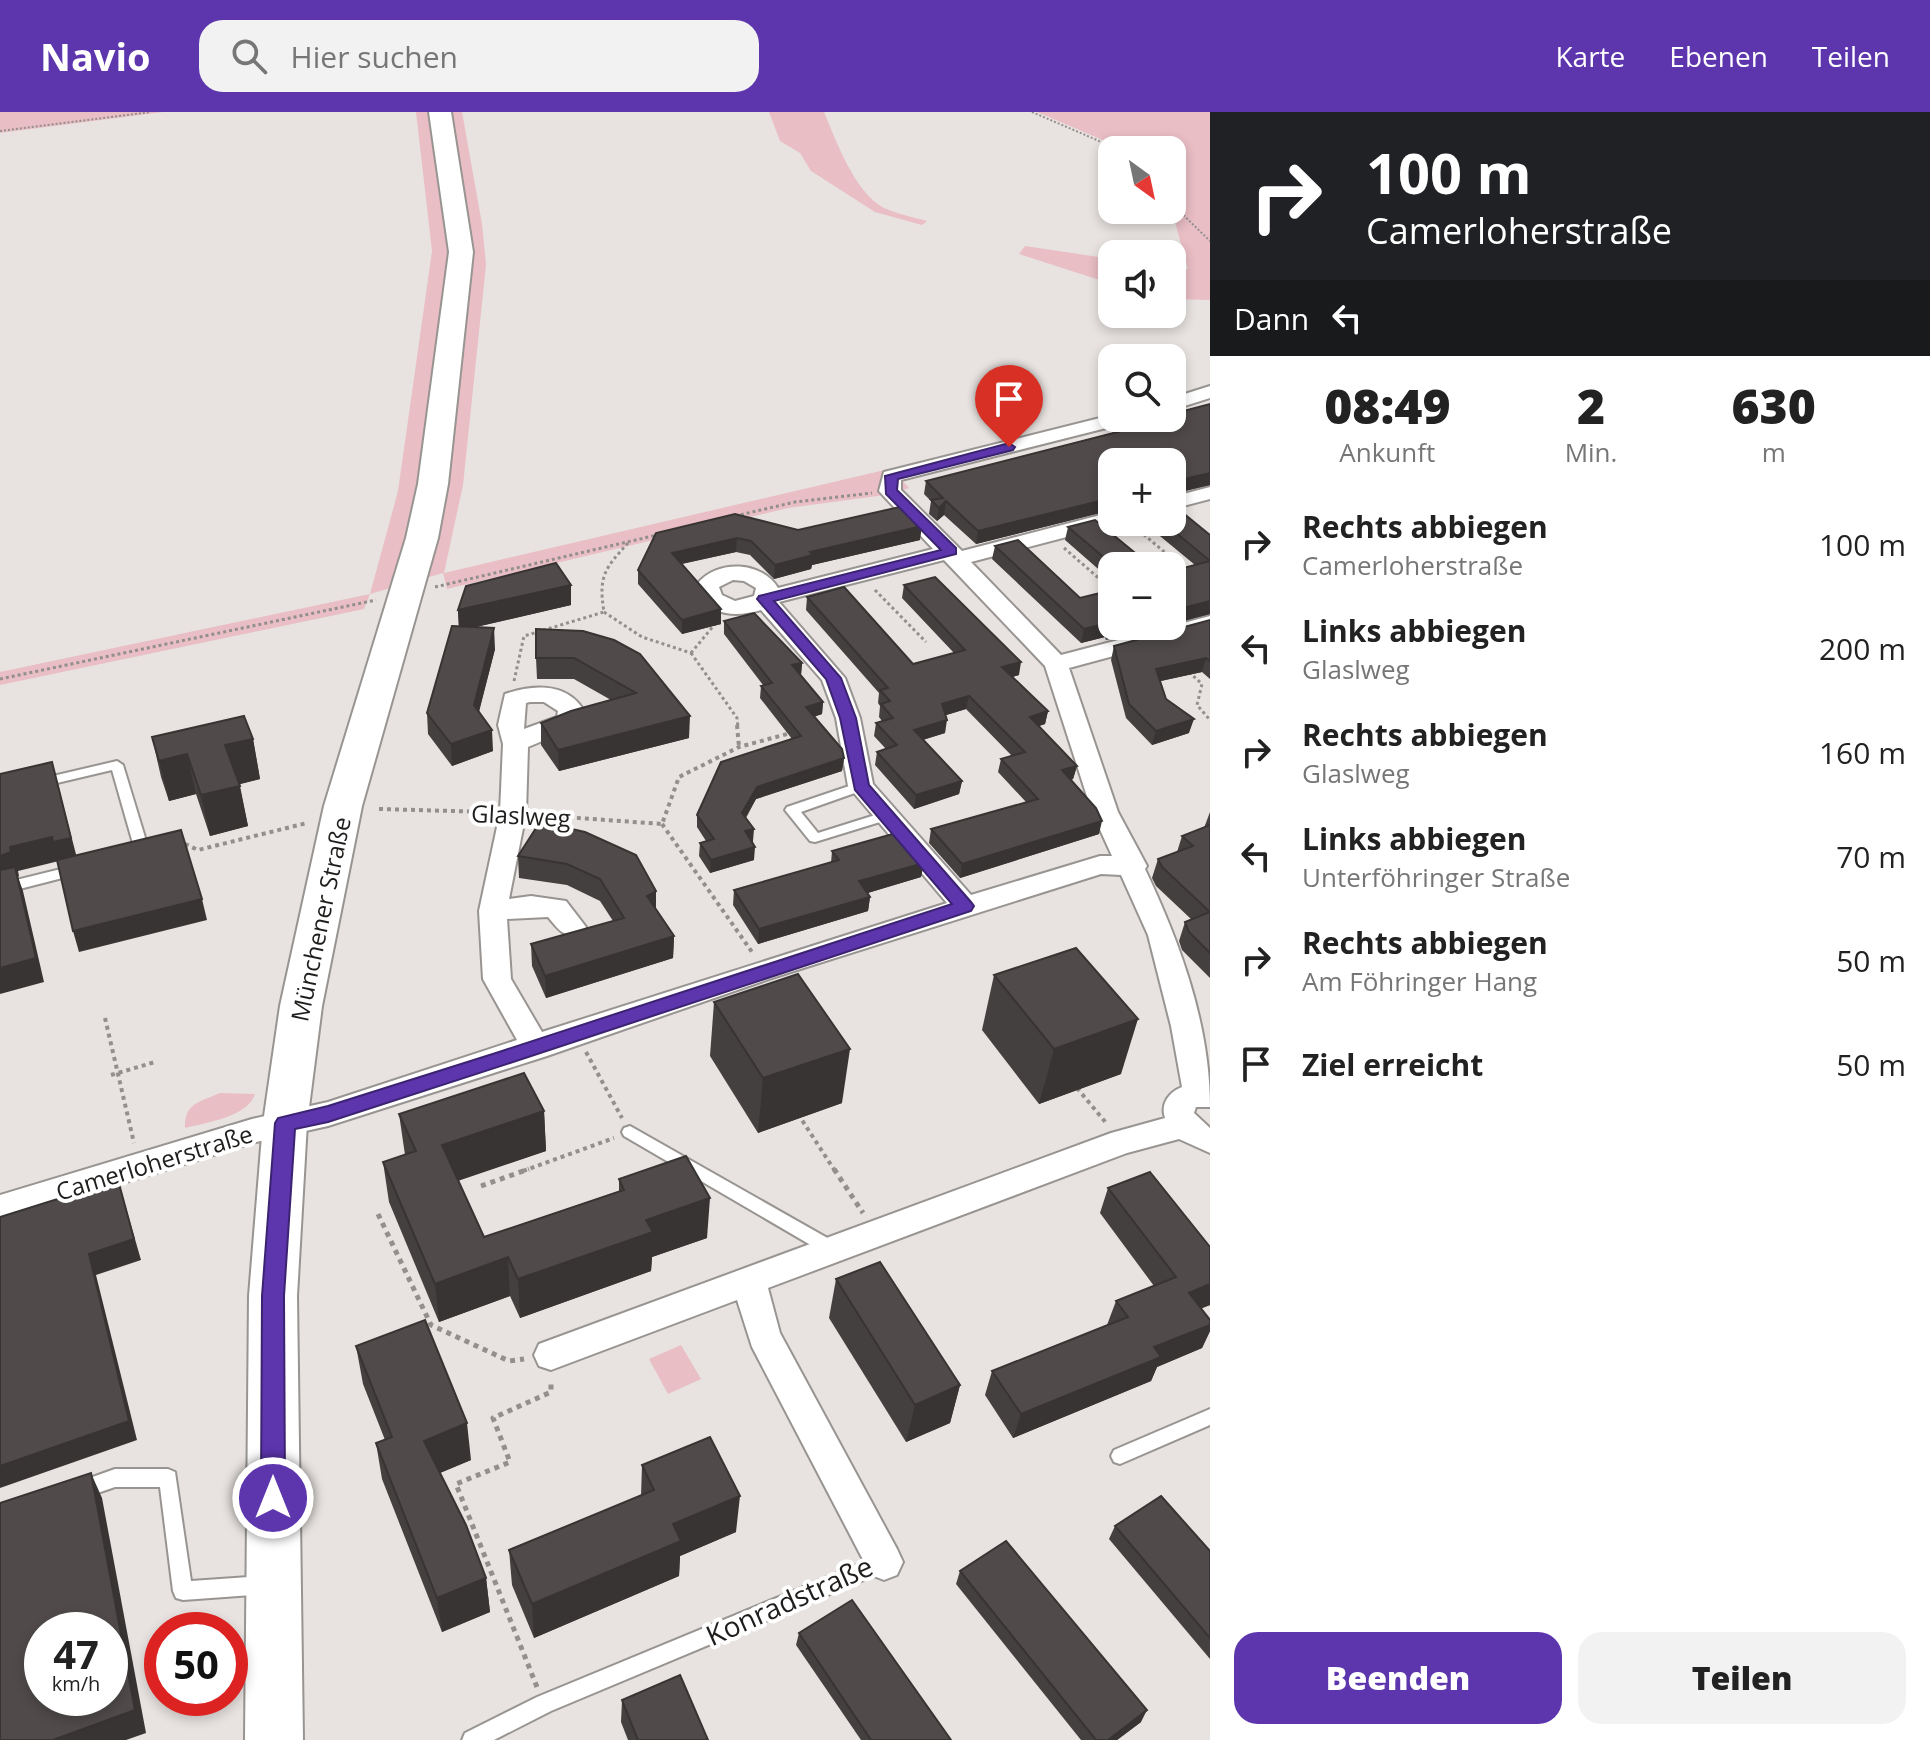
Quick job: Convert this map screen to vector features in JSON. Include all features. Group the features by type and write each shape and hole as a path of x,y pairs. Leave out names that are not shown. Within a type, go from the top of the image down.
{"main road":[{"name":"Münchener Straße","path":"274,1740 273,1296 285,1123 301,1006 343,806 422,538 433,484 461,252 440,112"}],"street":[{"path":"1186,400 1210,392"},
{"path":"1098,424 891,476 890,491 1056,664 1105,812 1133,866 1162,935 1204,1095 1184,1100 1179,1105 1179,1119 1196,1134"},
{"path":"1186,499 1210,493"},
{"path":"764,599 767,588 757,578 739,573 720,575 708,584 708,595 729,607 750,607 764,599 861,575 1098,522"},
{"path":"764,599 833,678 848,718 861,786 965,906"},
{"path":"1186,630 1210,623"},
{"path":"1056,664 1147,640"},
{"path":"516,744 530,734 545,733 569,721 571,709 560,697 531,693 514,699 510,725 516,744 513,813 493,911 497,979 536,1048"},
{"name":"Camerloherstraße","path":"0,1208 285,1123 328,1114 536,1048 765,970 1100,865 1133,866"},
{"path":"493,911 531,906 556,908 572,927"},
{"path":"551,1355 1122,1142 1196,1134"},
{"name":"Konradstraße","path":"749,1281 764,1336 884,1562"}],"lane":[{"path":"29,786 117,765 136,856 185,844"},
{"path":"861,786 792,810 815,838 888,815"},
{"path":"0,889 86,868"},
{"path":"630,1132 833,1249"},
{"path":"1120,1456 1210,1417"},
{"path":"57,1498 115,1478 168,1478 183,1591 273,1584"},
{"name":"Konradstraße","path":"472,1740 544,1704 884,1562"}],"path":[{"path":"0,131 150,112"},
{"path":"1032,112 1098,140"},
{"path":"1186,218 1210,241"},
{"path":"735,517 795,502 890,491"},
{"path":"440,585 659,535"},
{"path":"1048,535 1098,578"},
{"path":"1145,536 1164,552"},
{"path":"629,542 608,565 599,585 604,612 642,637 691,653 737,718 739,747"},
{"path":"861,575 926,642"},
{"path":"0,679 382,598"},
{"path":"691,653 729,607"},
{"path":"514,699 512,692 524,636 604,612"},
{"path":"1152,640 1202,684 1197,705 1210,720"},
{"path":"765,970 662,824 679,777 739,747 794,733"},
{"name":"Glaslweg","path":"379,809 513,813 662,824"},
{"path":"185,844 198,850 313,822"},
{"path":"105,1018 136,1142 121,1147"},
{"path":"481,1186 630,1132 576,1034"},
{"path":"111,1075 155,1062"},
{"path":"1068,1076 1122,1142"},
{"path":"791,1104 876,1232"},
{"path":"378,1214 431,1325 509,1361 551,1355 551,1392 493,1418 510,1462 456,1484 544,1704"}],"shaded area":[{"path":"0,112 163,112 0,133"},
{"path":"416,112 462,112 482,224 486,265 463,485 444,573 1098,421 1098,429 900,478 909,488 885,495 788,508 447,589 443,573 370,594 398,491 432,251"},
{"path":"769,112 824,112 855,179 864,191 884,208 927,221 922,225 875,212 811,171 800,153 780,141"},
{"path":"1037,112 1210,112 1210,300 1186,299 1186,240 1180,240 1176,224 1186,224 1186,136 1098,138"},
{"path":"1025,246 1098,257 1098,279 1019,254"},
{"path":"370,594 364,609 0,685 0,672"},
{"path":"220,1093 255,1094 251,1102 235,1114 185,1128 190,1108"},
{"path":"681,1345 701,1379 668,1394 649,1359"}],"building":[{"path":"1210,404 1210,473 1186,479 1186,448 1098,448 1098,501 978,531 946,501 939,508 931,500 943,498 926,481 1117,432 1186,432 1186,410"},
{"path":"904,506 922,526 810,552 813,555 775,565 751,541 737,538 672,553 721,609 682,620 638,570 656,533 735,514 798,530"},
{"path":"1186,515 1210,535 1210,561 1180,536 1186,536"},
{"path":"1095,520 1098,522 1098,536 1114,536 1134,552 1098,552 1068,527"},
{"path":"1018,540 1080,598 1098,594 1098,626 1084,629 995,546"},
{"path":"1210,561 1210,601 1186,607 1186,567"},
{"path":"556,563 571,585 458,610 466,586"},
{"path":"935,577 1021,662 1002,667 1048,711 1030,717 1077,766 1062,770 1096,808 1102,821 962,864 931,829 1038,799 1001,759 1025,752 969,696 942,704 947,720 914,730 962,781 916,795 877,752 897,745 876,723 893,718 881,704 890,701 880,690 888,688 807,597 844,587 913,664 965,650 904,585"},
{"path":"754,613 802,663 792,665 823,702 806,707 842,749 844,758 757,787 742,813 754,829 745,831 755,847 711,860 700,843 714,839 697,815 721,762 801,736 761,686 772,683 724,621"},
{"path":"1210,620 1210,661 1206,658 1156,669 1166,699 1194,719 1156,731 1129,704 1114,646 1136,640 1186,640 1186,626"},
{"path":"452,626 494,628 474,705 492,730 451,744 427,713"},
{"path":"536,629 583,631 614,640 640,654 690,716 558,750 541,723 571,711 636,693 574,658 536,658"},
{"path":"244,716 253,739 225,745 240,786 201,795 187,754 159,761 152,737"},
{"path":"52,762 71,838 53,842 52,837 10,847 11,852 0,856 0,774"},
{"path":"540,822 585,832 636,855 656,891 647,896 674,936 545,976 531,944 624,918 600,879 567,864 518,856"},
{"path":"1210,825 1210,912 1162,867 1158,859 1193,846 1182,836"},
{"path":"181,830 202,899 73,931 57,860"},
{"path":"893,834 896,838 902,837 924,863 859,881 870,897 759,929 734,890 839,860 832,851"},
{"path":"15,867 36,958 0,968 0,870"},
{"path":"1210,912 1210,953 1189,932 1185,922"},
{"path":"1076,948 1138,1019 1054,1049 994,975"},
{"path":"798,974 850,1049 763,1078 714,1002"},
{"path":"524,1073 544,1111 442,1145 484,1237 624,1190 619,1179 686,1156 710,1198 646,1220 653,1232 518,1279 508,1257 435,1284 383,1162 416,1151 399,1114"},
{"path":"1150,1172 1210,1247 1210,1284 1189,1293 1210,1320 1210,1325 1154,1347 1161,1357 1021,1414 992,1371 1128,1317 1116,1301 1176,1277 1108,1188"},
{"path":"118,1180 134,1239 89,1254 129,1421 0,1466 0,1217"},
{"path":"880,1262 960,1385 915,1405 836,1279"},
{"path":"425,1320 467,1423 424,1441 466,1525 486,1578 437,1598 376,1443 392,1437 356,1346"},
{"path":"710,1437 740,1496 673,1524 681,1541 532,1604 509,1550 654,1490 642,1465"},
{"path":"91,1473 117,1612 24,1612 24,1716 119,1716 53,1740 0,1740 0,1503"},
{"path":"1161,1496 1210,1551 1210,1638 1115,1526"},
{"path":"1006,1541 1147,1710 1108,1740 1096,1740 960,1571"},
{"path":"852,1600 951,1740 871,1740 799,1633"},
{"path":"128,1672 135,1710 128,1713"},
{"path":"680,1675 708,1740 638,1740 622,1700"}],"route":[{"path":"273,1498 273,1296 285,1123 328,1114 965,906 861,786 848,718 833,678 764,599 951,551 890,491 891,476 1009,447"}]}
